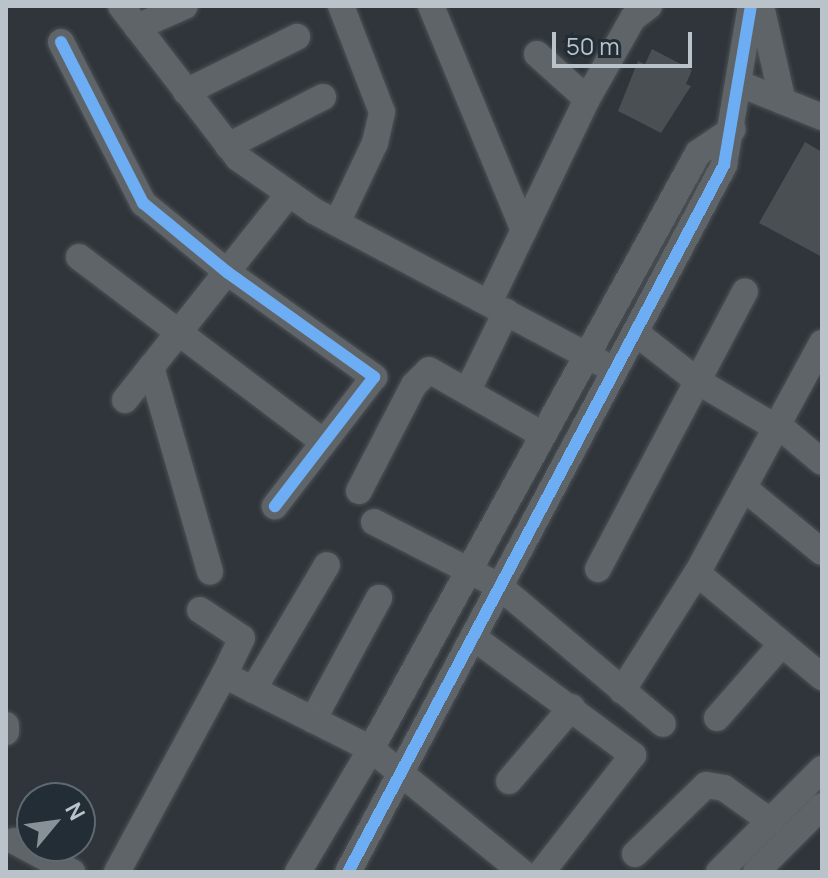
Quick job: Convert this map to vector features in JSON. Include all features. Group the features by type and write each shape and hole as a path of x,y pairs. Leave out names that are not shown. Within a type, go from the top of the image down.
{"street":[{"path":"185,6 129,16 228,146 289,194 337,223 614,370"},
{"path":"337,223 375,143 382,112 341,6"},
{"path":"431,6 524,230"},
{"path":"468,390 524,230 587,99 633,18 649,6"},
{"path":"348,872 724,165 733,129 751,6"},
{"path":"761,6 783,102"},
{"path":"186,92 297,37"},
{"path":"61,42 143,203 227,272 374,377 275,506"},
{"path":"537,54 587,99"},
{"path":"740,84 822,117"},
{"path":"228,146 323,97"},
{"path":"298,872 371,749 698,153 733,129"},
{"path":"125,400 289,194"},
{"path":"79,257 324,442"},
{"path":"598,569 745,291"},
{"path":"636,333 699,382 776,426 822,462"},
{"path":"622,691 697,573 821,348"},
{"path":"151,367 210,572"},
{"path":"359,491 422,374 436,371 543,435"},
{"path":"744,488 822,552"},
{"path":"374,522 469,567 499,586 663,724"},
{"path":"253,690 327,565"},
{"path":"697,573 822,677"},
{"path":"313,720 379,598"},
{"path":"117,872 242,638 200,610"},
{"path":"473,637 572,707 633,755 542,872"},
{"path":"717,718 781,645"},
{"path":"224,675 371,749 522,872"},
{"path":"509,781 572,707"},
{"path":"6,725 6,732"},
{"path":"719,872 822,769"},
{"path":"635,854 706,785 724,788 770,821"},
{"path":"768,868 821,808"},
{"path":"45,862 72,872"}],"building":[{"path":"652,49 692,70 686,84 691,86 661,133 618,111 638,61 645,64"},
{"path":"805,142 822,152 822,257 759,223"}],"cycle path":[{"path":"348,872 724,165 751,6"},
{"path":"61,42 143,203 227,272 374,377 275,506"}]}
